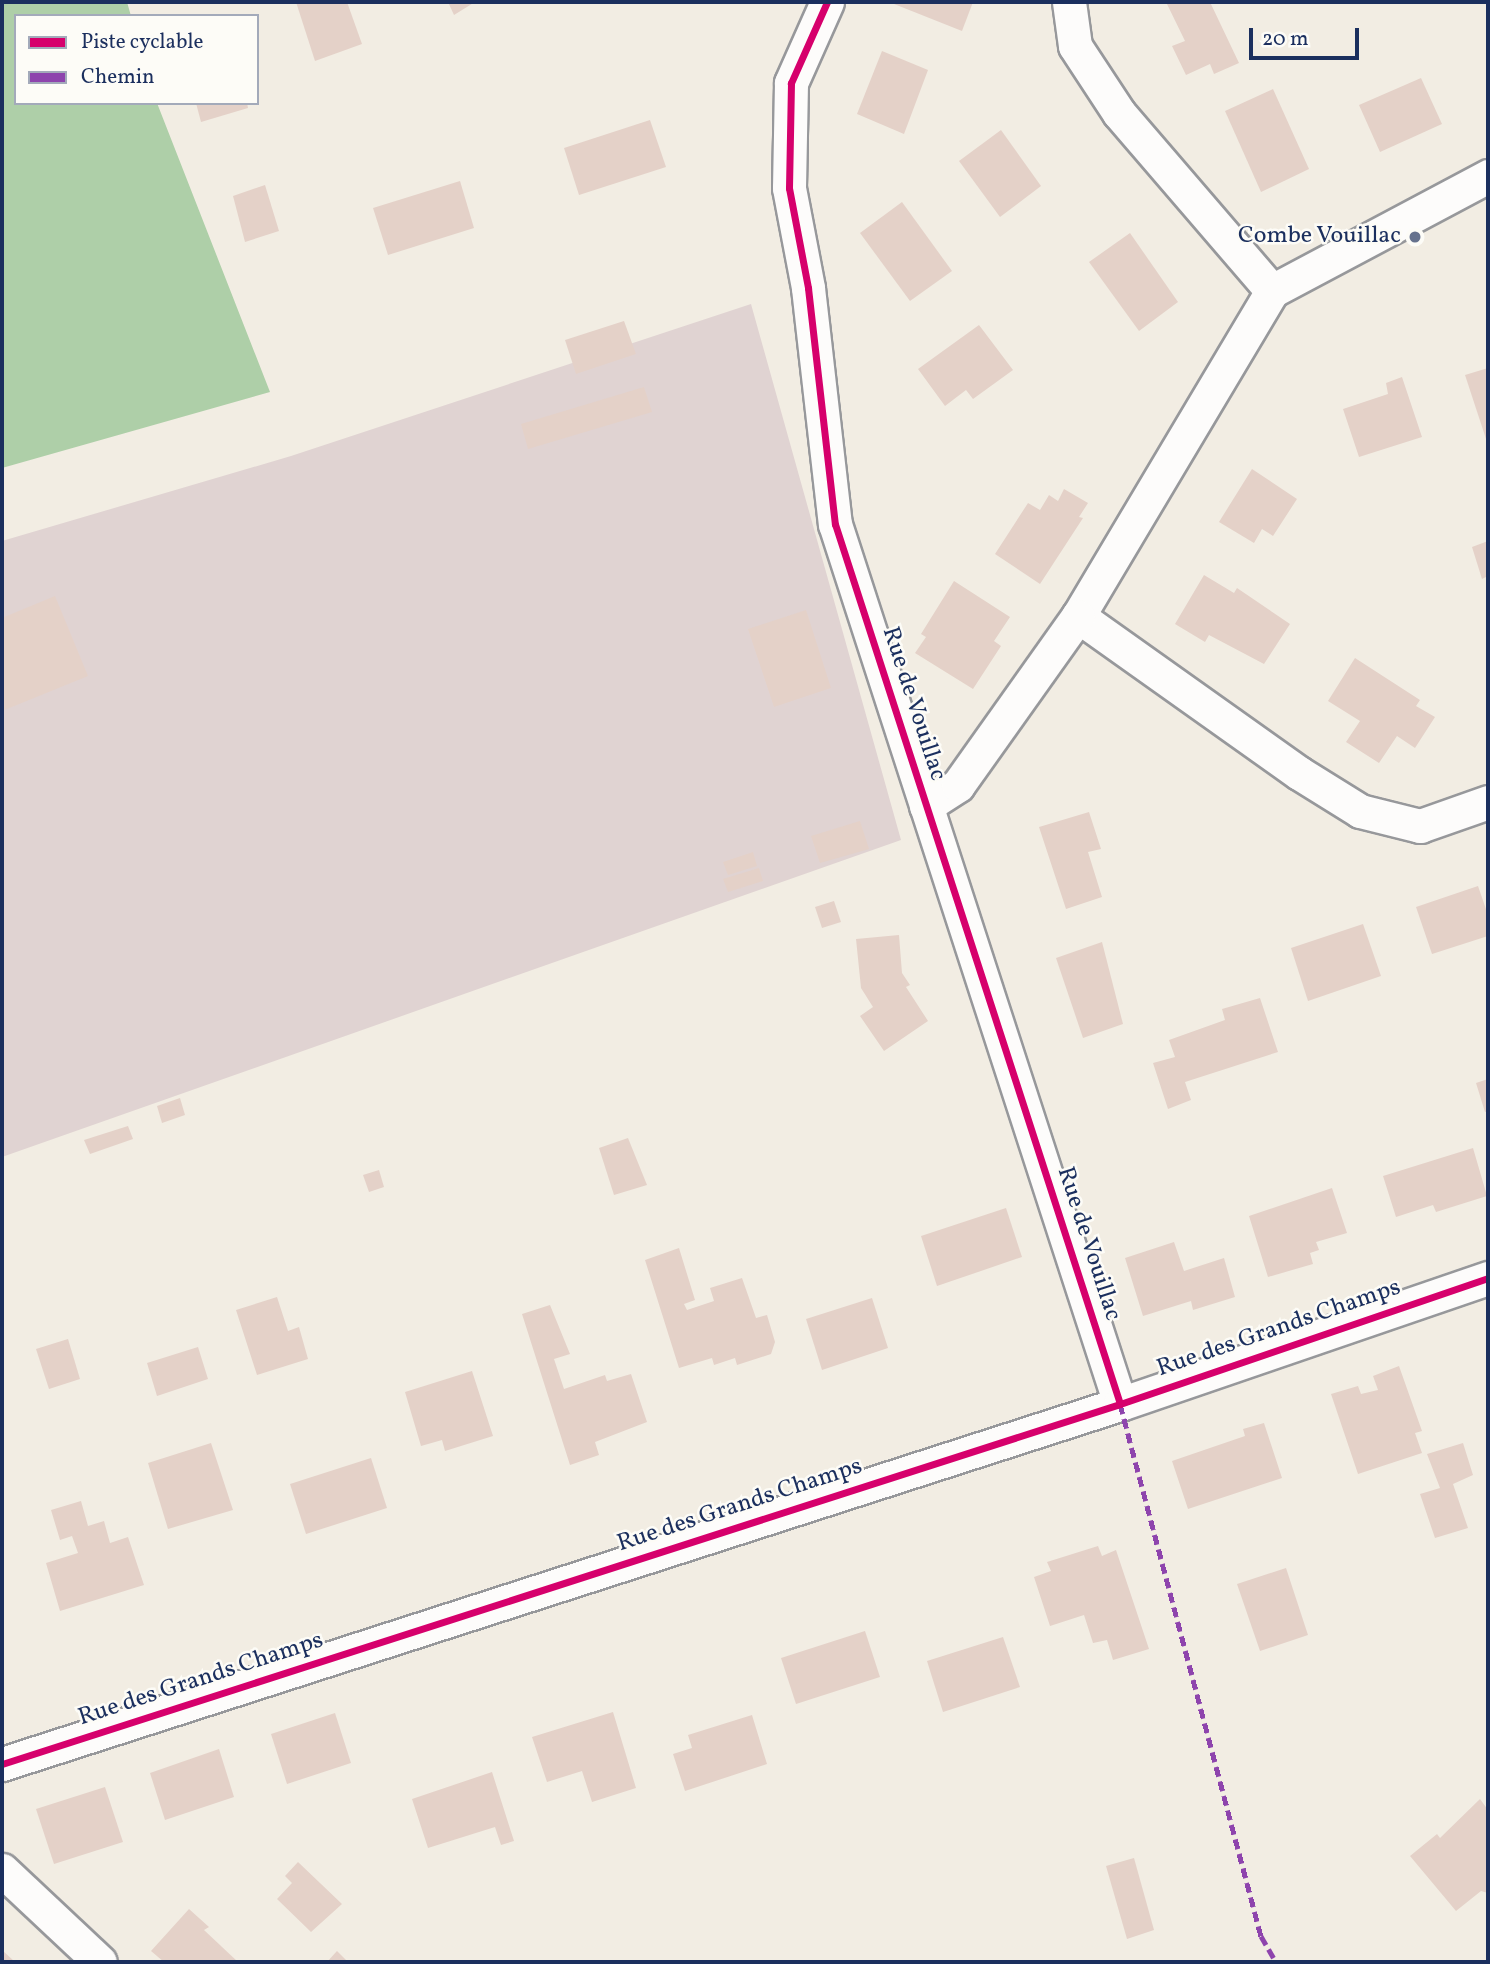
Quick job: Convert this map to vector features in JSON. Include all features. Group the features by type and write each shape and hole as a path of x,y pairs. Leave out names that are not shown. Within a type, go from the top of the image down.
{"street":[{"name":"Rue de Vouillac","path":"827,2 791,83 789,188 808,288 835,524 1120,1404"},
{"path":"1069,2 1076,46 1119,113 1272,291"},
{"path":"926,806 958,785 1079,616 1272,291 1488,176"},
{"path":"1079,616 1299,773 1360,811 1420,826 1488,802"},
{"name":"Rue des Grands Champs","path":"2,1764 1120,1404 1488,1278"},
{"path":"2,1870 100,1962"}],"shaded area":[{"path":"751,304 901,840 2,1157 2,541 291,456"}],"green space":[{"path":"2,2 127,2 130,14 14,14 14,105 158,105 270,392 2,468"}],"building":[{"path":"296,2 347,2 362,44 315,61"},
{"path":"448,2 475,2 454,15"},
{"path":"889,2 973,2 962,31"},
{"path":"1166,2 1210,2 1239,63 1214,74 1210,64 1186,75 1172,46 1185,41"},
{"path":"882,51 928,70 904,134 857,114"},
{"path":"1421,78 1442,124 1380,152 1359,105"},
{"path":"1273,89 1309,169 1261,192 1225,111"},
{"path":"197,105 247,105 248,108 201,122"},
{"path":"650,120 666,167 579,195 564,148"},
{"path":"1001,130 1041,186 1000,217 959,161"},
{"path":"460,181 474,228 388,255 373,208"},
{"path":"265,185 279,231 245,242 233,196"},
{"path":"902,202 952,271 910,301 860,233"},
{"path":"1130,233 1178,302 1139,331 1089,262"},
{"path":"624,321 636,354 576,374 565,340"},
{"path":"979,325 1013,370 973,399 966,390 945,406 918,369"},
{"path":"1488,368 1488,445 1465,375"},
{"path":"1402,377 1422,437 1359,457 1343,409 1388,394 1386,383"},
{"path":"644,387 652,412 528,449 521,424"},
{"path":"1252,469 1297,499 1273,536 1262,529 1254,543 1219,522"},
{"path":"1064,489 1088,503 1079,517 1083,518 1040,584 995,554 1028,503 1040,510 1049,495 1058,501"},
{"path":"1488,541 1488,576 1482,579 1472,547"},
{"path":"1204,575 1234,593 1237,588 1290,624 1264,664 1209,635 1205,642 1175,624"},
{"path":"954,581 1010,617 994,641 1001,646 973,689 915,653 926,637 921,634"},
{"path":"55,596 88,676 2,711 2,618"},
{"path":"806,610 831,688 774,707 748,629"},
{"path":"1355,658 1420,700 1416,706 1435,717 1415,748 1397,736 1379,763 1346,742 1360,721 1328,701"},
{"path":"1089,812 1101,849 1088,852 1102,897 1066,909 1039,827"},
{"path":"860,821 869,849 820,863 811,836"},
{"path":"753,852 757,866 728,875 723,862"},
{"path":"759,868 763,881 728,892 723,879"},
{"path":"1478,886 1488,915 1488,936 1432,954 1416,907"},
{"path":"834,901 841,922 822,928 815,907"},
{"path":"1363,924 1381,976 1308,1001 1291,948"},
{"path":"899,935 902,973 910,985 906,987 928,1021 884,1051 860,1016 873,1007 861,988 856,939"},
{"path":"1102,942 1123,1024 1083,1038 1056,958"},
{"path":"1260,998 1278,1052 1185,1082 1191,1100 1168,1109 1153,1063 1175,1057 1169,1040 1225,1020 1222,1009"},
{"path":"1488,1079 1488,1111 1485,1112 1476,1083"},
{"path":"180,1098 185,1115 162,1123 157,1106"},
{"path":"128,1126 133,1139 90,1154 84,1140"},
{"path":"628,1138 647,1185 614,1195 599,1148"},
{"path":"1473,1148 1487,1196 1436,1212 1433,1205 1396,1217 1383,1176"},
{"path":"379,1170 384,1187 369,1192 363,1175"},
{"path":"1332,1188 1347,1233 1316,1242 1319,1250 1310,1253 1313,1264 1268,1277 1249,1216"},
{"path":"1006,1208 1022,1257 937,1286 921,1236"},
{"path":"1174,1242 1184,1271 1224,1258 1235,1297 1193,1310 1191,1301 1143,1316 1125,1258"},
{"path":"679,1248 695,1300 684,1304 687,1310 714,1301 710,1288 742,1278 756,1318 767,1315 775,1342 771,1354 737,1365 735,1358 714,1365 712,1358 679,1368 645,1260"},
{"path":"277,1297 288,1331 299,1327 308,1359 257,1375 236,1310"},
{"path":"872,1298 888,1348 822,1370 806,1319"},
{"path":"550,1305 570,1354 554,1359 564,1389 605,1375 607,1381 631,1374 647,1422 595,1442 599,1455 570,1465 522,1314"},
{"path":"68,1339 80,1379 49,1389 36,1349"},
{"path":"198,1347 208,1379 157,1396 147,1363"},
{"path":"1399,1366 1422,1431 1415,1433 1422,1453 1358,1474 1331,1394 1358,1386 1361,1394 1378,1390 1373,1376"},
{"path":"472,1371 493,1436 445,1451 442,1440 421,1446 405,1392"},
{"path":"1264,1423 1282,1478 1188,1509 1172,1461 1245,1436 1243,1429"},
{"path":"211,1443 233,1510 168,1529 148,1463"},
{"path":"1463,1443 1473,1475 1453,1484 1468,1528 1435,1538 1420,1494 1440,1488 1427,1454"},
{"path":"371,1458 387,1508 306,1534 290,1484"},
{"path":"81,1501 88,1526 104,1521 110,1543 128,1537 144,1585 60,1611 46,1563 78,1553 72,1536 60,1540 51,1510"},
{"path":"1098,1546 1102,1556 1116,1550 1149,1649 1113,1660 1107,1640 1093,1643 1084,1615 1050,1626 1034,1577 1051,1571 1047,1562"},
{"path":"1286,1568 1308,1635 1260,1651 1237,1584"},
{"path":"865,1631 880,1677 796,1704 781,1658"},
{"path":"1003,1637 1020,1687 943,1712 927,1661"},
{"path":"613,1712 636,1788 592,1802 582,1771 547,1782 532,1737"},
{"path":"335,1713 351,1763 287,1784 271,1734"},
{"path":"752,1715 767,1764 685,1791 673,1754 692,1748 688,1735"},
{"path":"219,1749 234,1797 165,1820 150,1773"},
{"path":"492,1772 514,1841 501,1845 495,1827 428,1848 412,1799"},
{"path":"105,1787 123,1842 54,1864 36,1809"},
{"path":"1480,1799 1488,1810 1488,1893 1481,1891 1456,1911 1410,1856 1437,1834 1440,1838"},
{"path":"1134,1858 1154,1930 1127,1939 1106,1866"},
{"path":"298,1862 342,1904 311,1932 277,1899 292,1883 285,1876"},
{"path":"189,1909 209,1927 204,1930 238,1962 164,1962 151,1951"},
{"path":"2,1950 15,1962 2,1962"},
{"path":"337,1951 348,1962 327,1962"}],"marked path":[{"path":"1120,1404 1261,1936 1276,1962"}],"cycle path":[{"path":"827,2 791,83 789,188 808,288 835,524 1120,1404"},
{"path":"2,1764 1120,1404 1488,1278"}],"place":[{"name":"Combe Vouillac","path":"1415,237"}]}
